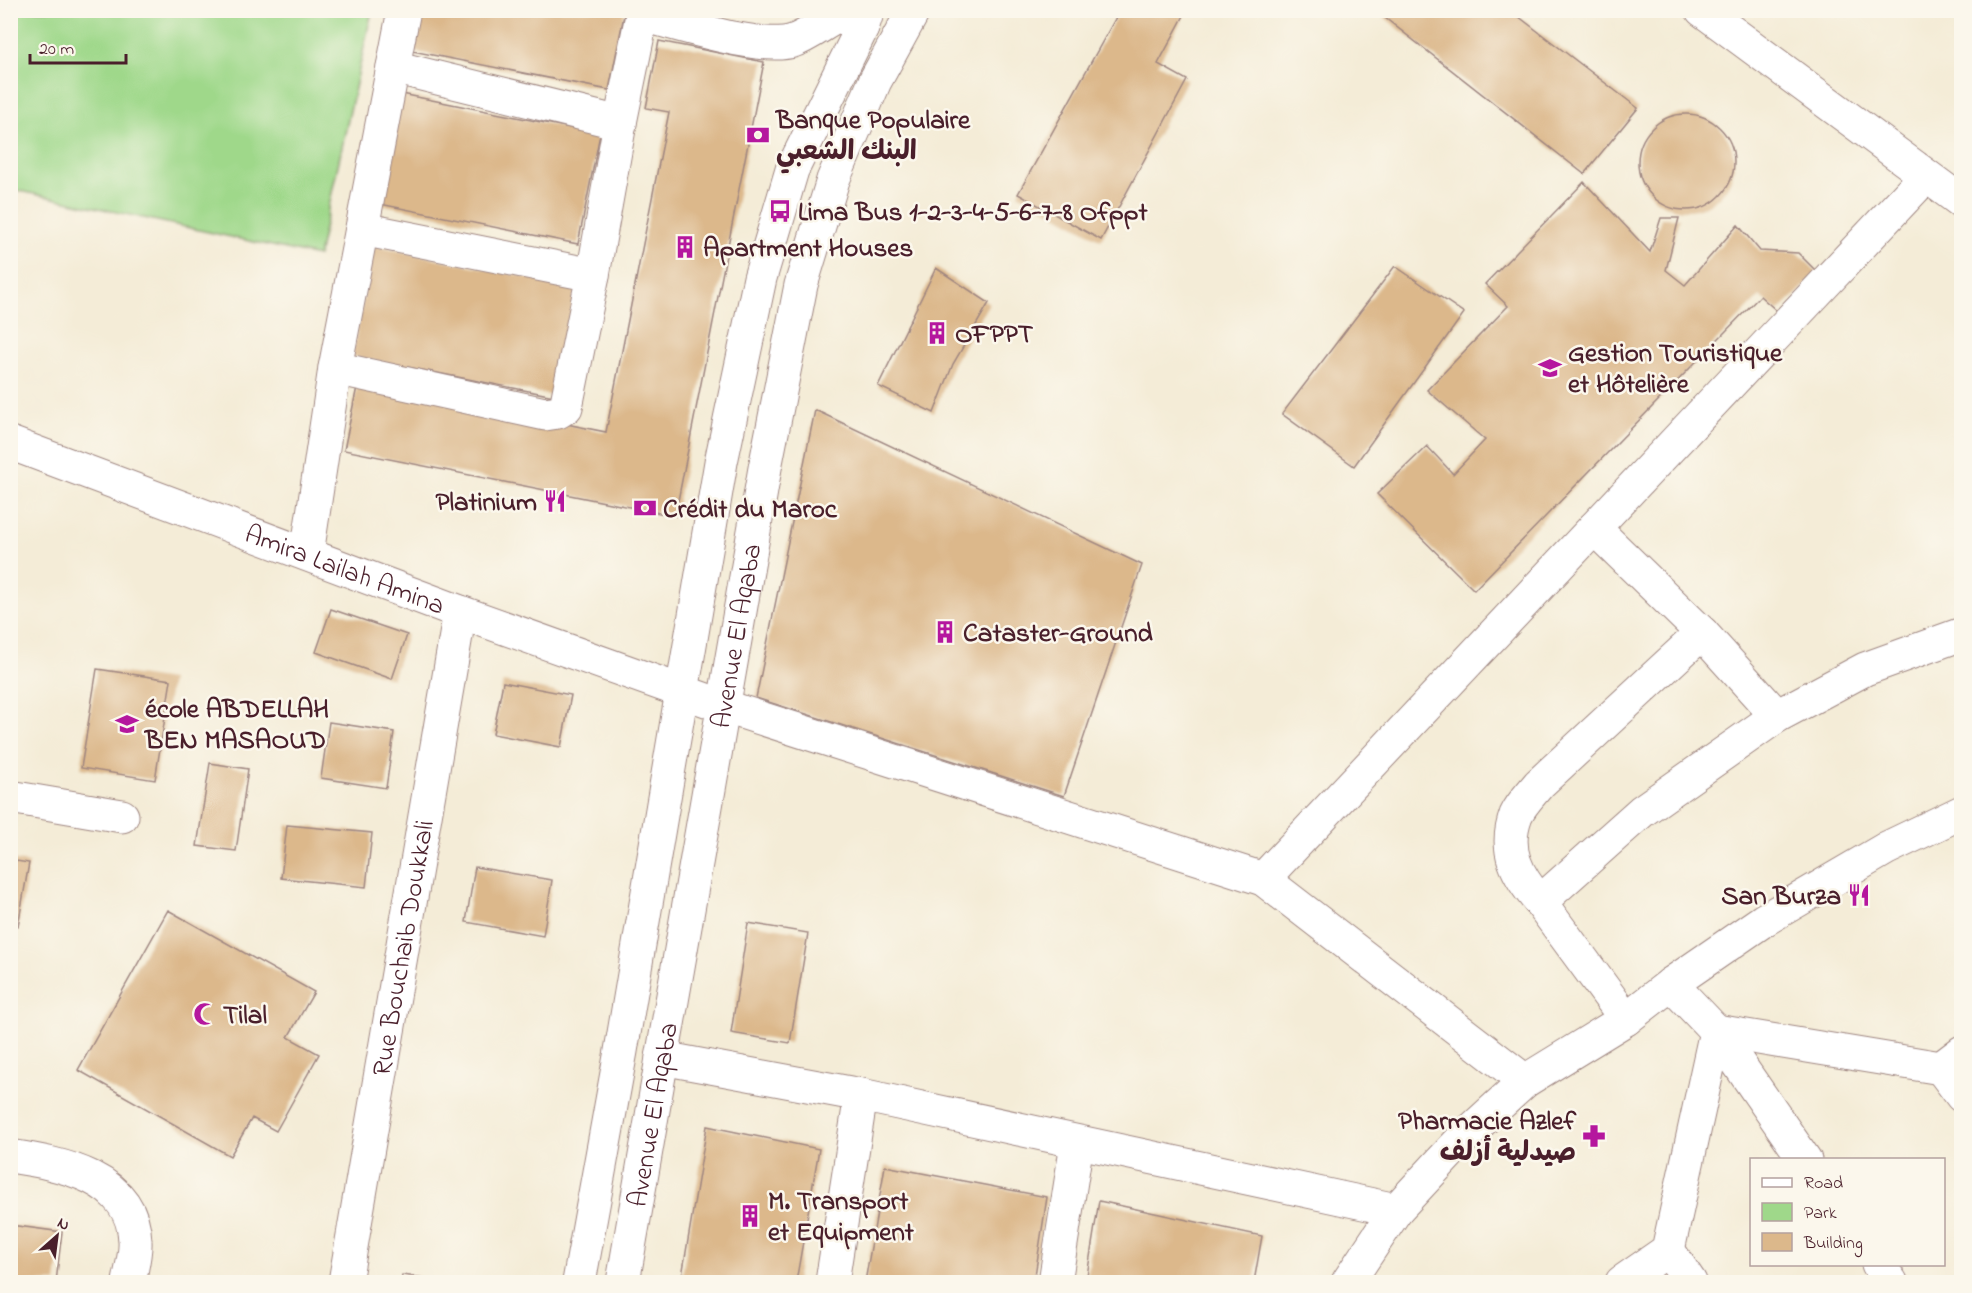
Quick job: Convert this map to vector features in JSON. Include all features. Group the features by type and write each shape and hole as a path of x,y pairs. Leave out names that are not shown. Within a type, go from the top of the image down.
{"street":[{"path":"307,554 335,368 404,10"},
{"name":"Avenue El Aqaba","path":"623,1282 765,468 801,285 833,180 875,81 914,10"},
{"path":"1702,10 1962,202"},
{"path":"335,368 545,414 558,412 566,407 643,13 748,41 771,44 794,40 844,16"},
{"name":"Avenue El Aqaba","path":"579,1282 621,1051 721,462 760,278 792,170 844,16"},
{"path":"393,67 620,123"},
{"path":"1263,879 1926,176"},
{"path":"362,228 593,275"},
{"name":"Amira Lailah Amina","path":"10,443 460,612 723,706 1263,879 1525,1081"},
{"path":"1594,528 1702,633 1777,716"},
{"name":"Rue Bouchaib Doukkali","path":"345,1282 460,612"},
{"path":"1626,1019 1519,874 1512,854 1511,836 1517,813 1539,784 1702,633"},
{"path":"1540,902 1642,811 1777,716 1865,669 1962,634"},
{"path":"10,797 122,816"},
{"path":"1348,1282 1396,1210 1464,1137 1525,1081 1626,1019 1671,984 1764,920 1887,848 1962,812"},
{"path":"1671,984 1716,1031 1804,1158"},
{"path":"1716,1031 1951,1060 1962,1096"},
{"path":"1622,1282 1668,1250 1716,1031"},
{"path":"662,1058 861,1095 1396,1210"},
{"path":"832,1282 861,1095"},
{"path":"1055,1282 1077,1143"},
{"path":"10,1156 80,1171 108,1186 126,1205 132,1221 135,1242 129,1282"},
{"path":"1668,1250 1690,1282"},
{"path":"1879,1266 1891,1282"}],"green space":[{"path":"11,10 372,11 318,256 11,189"}],"building":[{"path":"414,10 625,10 609,90 407,50"},
{"path":"1120,10 1187,10 1158,64 1187,80 1101,240 1018,194"},
{"path":"1375,10 1510,10 1638,108 1584,174"},
{"name":"Apartment Houses","path":"659,41 764,62 675,516 344,450 358,382 606,432 669,112 646,108"},
{"path":"397,93 600,134 578,244 375,203"},
{"path":"1686,114 1704,118 1720,128 1730,144 1734,162 1730,180 1720,196 1704,206 1686,210 1668,206 1652,196 1642,180 1638,162 1642,144 1652,128 1668,118"},
{"path":"1584,182 1650,252 1661,218 1679,218 1666,270 1685,285 1738,225 1760,251 1798,253 1818,273 1778,312 1760,296 1474,590 1377,494 1427,446 1453,474 1485,440 1427,390 1508,306 1485,284"},
{"path":"374,246 576,287 554,396 352,356"},
{"path":"1395,266 1464,313 1354,466 1282,414"},
{"name":"OFPPT","path":"936,268 989,303 953,364 934,413 878,386"},
{"name":"Cataster-Ground","path":"815,410 1142,565 1064,796 756,698"},
{"path":"331,609 407,635 392,679 316,652"},
{"path":"97,669 171,680 155,780 81,768"},
{"path":"503,682 571,695 561,747 493,734"},
{"path":"329,722 394,732 386,788 321,778"},
{"path":"210,763 248,769 236,851 197,846"},
{"path":"287,825 372,833 366,887 281,878"},
{"path":"10,860 29,863 18,926 10,925"},
{"path":"475,867 552,880 543,936 466,922"},
{"name":"Tilal","path":"168,910 314,992 288,1037 319,1054 276,1131 252,1118 230,1156 78,1070"},
{"path":"748,923 808,933 790,1043 731,1033"},
{"name":"M. Transport et Equipment","path":"707,1126 819,1149 796,1282 681,1282"},
{"path":"885,1166 1047,1197 1034,1282 865,1282"},
{"path":"1099,1201 1262,1236 1254,1282 1086,1282"},
{"path":"10,1225 62,1232 56,1282 10,1282"},
{"path":"402,1275 447,1281 447,1282 401,1282"}],"place":[{"name":"Banque Populaire البنك الشعبي","path":"758,135"},
{"name":"Lima Bus 1-2-3-4-5-6-7-8 Ofppt","path":"780,211"},
{"name":"Apartment Houses","path":"685,247"},
{"name":"OFPPT","path":"937,333"},
{"name":"Gestion Touristique et Hôtelière","path":"1550,368"},
{"name":"Platinium","path":"555,501"},
{"name":"Crédit du Maroc","path":"645,508"},
{"name":"Cataster-Ground","path":"945,632"},
{"name":"école ABDELLAH BEN MASAOUD","path":"127,724"},
{"name":"San Burza","path":"1859,895"},
{"name":"Tilal","path":"205,1014"},
{"name":"Pharmacie Azlef صيدلية أزلف","path":"1594,1136"},
{"name":"M. Transport et Equipment","path":"750,1216"}]}
